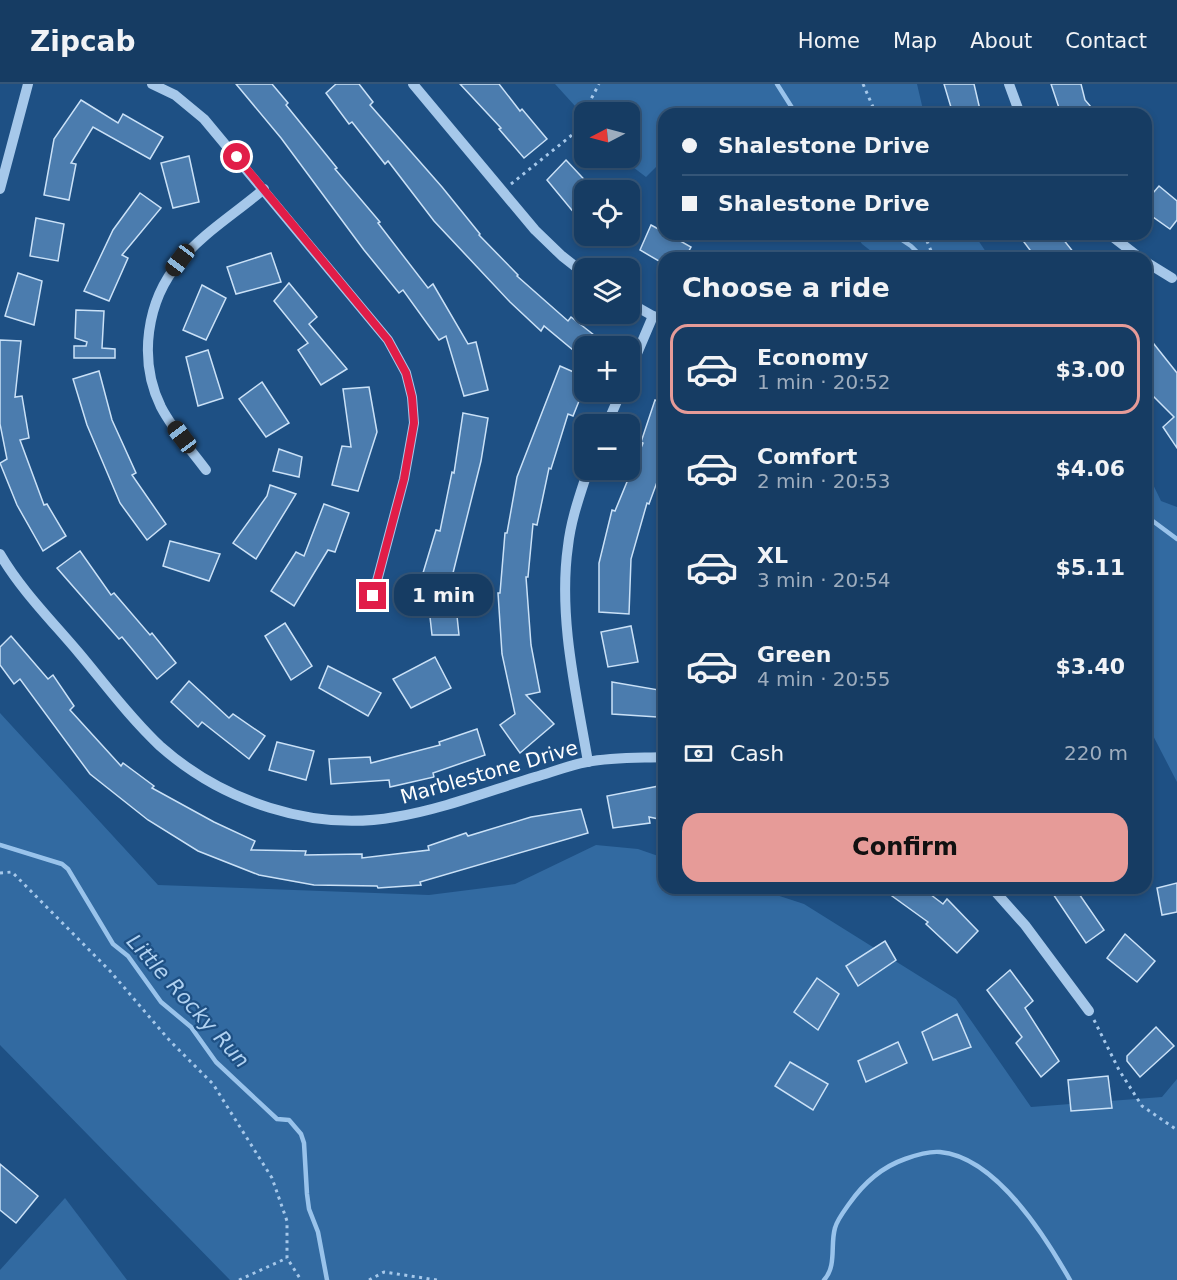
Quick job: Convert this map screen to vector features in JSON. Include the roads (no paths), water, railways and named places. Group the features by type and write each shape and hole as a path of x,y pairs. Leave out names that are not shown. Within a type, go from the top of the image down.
{"street":[{"path":"0,189 28,84"},
{"path":"152,84 175,95 204,119 388,340 400,360 414,408 413,437 373,596"},
{"path":"413,84 535,230 574,265"},
{"path":"1009,84 1018,108"},
{"path":"206,470 169,421 157,398 148,361 150,323 161,289 180,260 198,242 264,189"},
{"path":"1117,240 1132,252"},
{"path":"1152,266 1172,278"},
{"path":"640,309 658,317"},
{"path":"640,347 653,316"},
{"path":"585,480 576,506 568,546 565,592 567,635 588,762"},
{"name":"Marblestone Drive","path":"0,554 20,584 159,745 210,782 267,807 298,815 330,819 361,820 394,817 437,808 588,762 658,757"},
{"path":"997,894 1025,926 1089,1011"}],"waterway":[{"path":"777,84 792,108"},
{"path":"902,240 917,252"},
{"path":"1152,520 1177,539"},
{"name":"Little Rocky Run","path":"0,845 62,864 68,869 113,944 128,956 161,1002 191,1027 216,1062 277,1119 289,1120 301,1134 304,1143 309,1209 318,1232 327,1280"},
{"name":"Little Rocky Run","path":"824,1280 830,1268 836,1225 860,1190 881,1171 897,1162 936,1152 961,1157 999,1183 1033,1221 1070,1280"}]}
